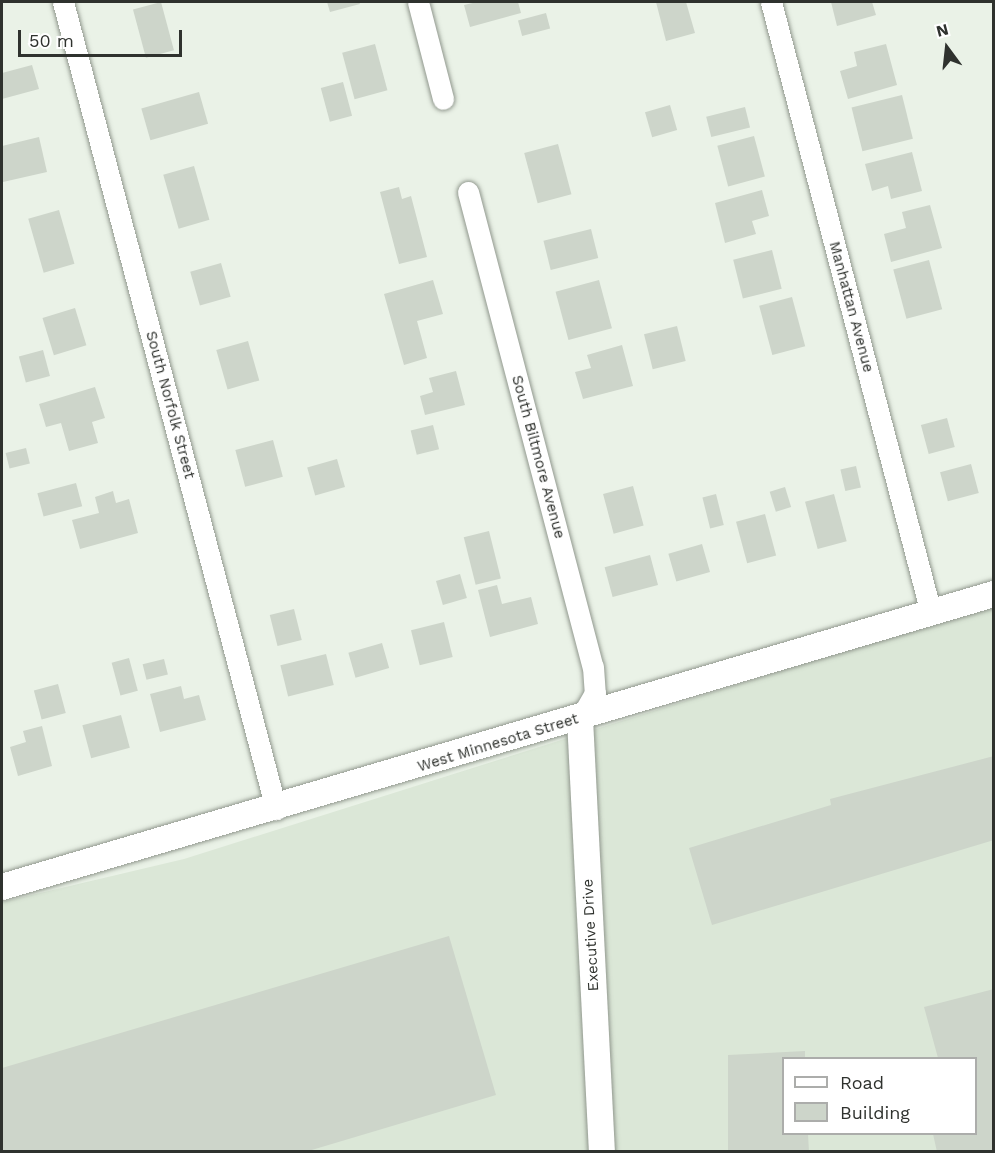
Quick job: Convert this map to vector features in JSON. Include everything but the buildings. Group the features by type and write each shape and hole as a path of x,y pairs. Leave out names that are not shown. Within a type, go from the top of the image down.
{"street":[{"name":"South Norfolk Street","path":"63,2 276,809"},
{"path":"418,2 443,99"},
{"name":"Manhattan Avenue","path":"771,2 931,613"},
{"name":"South Biltmore Avenue","path":"468,192 594,672 595,693 580,719"},
{"name":"West Minnesota Street","path":"2,887 276,809 993,594"},
{"name":"Executive Drive","path":"580,719 602,1152"}],"shaded area":[{"path":"993,604 993,1151 2,1152 2,902 184,859"}]}
